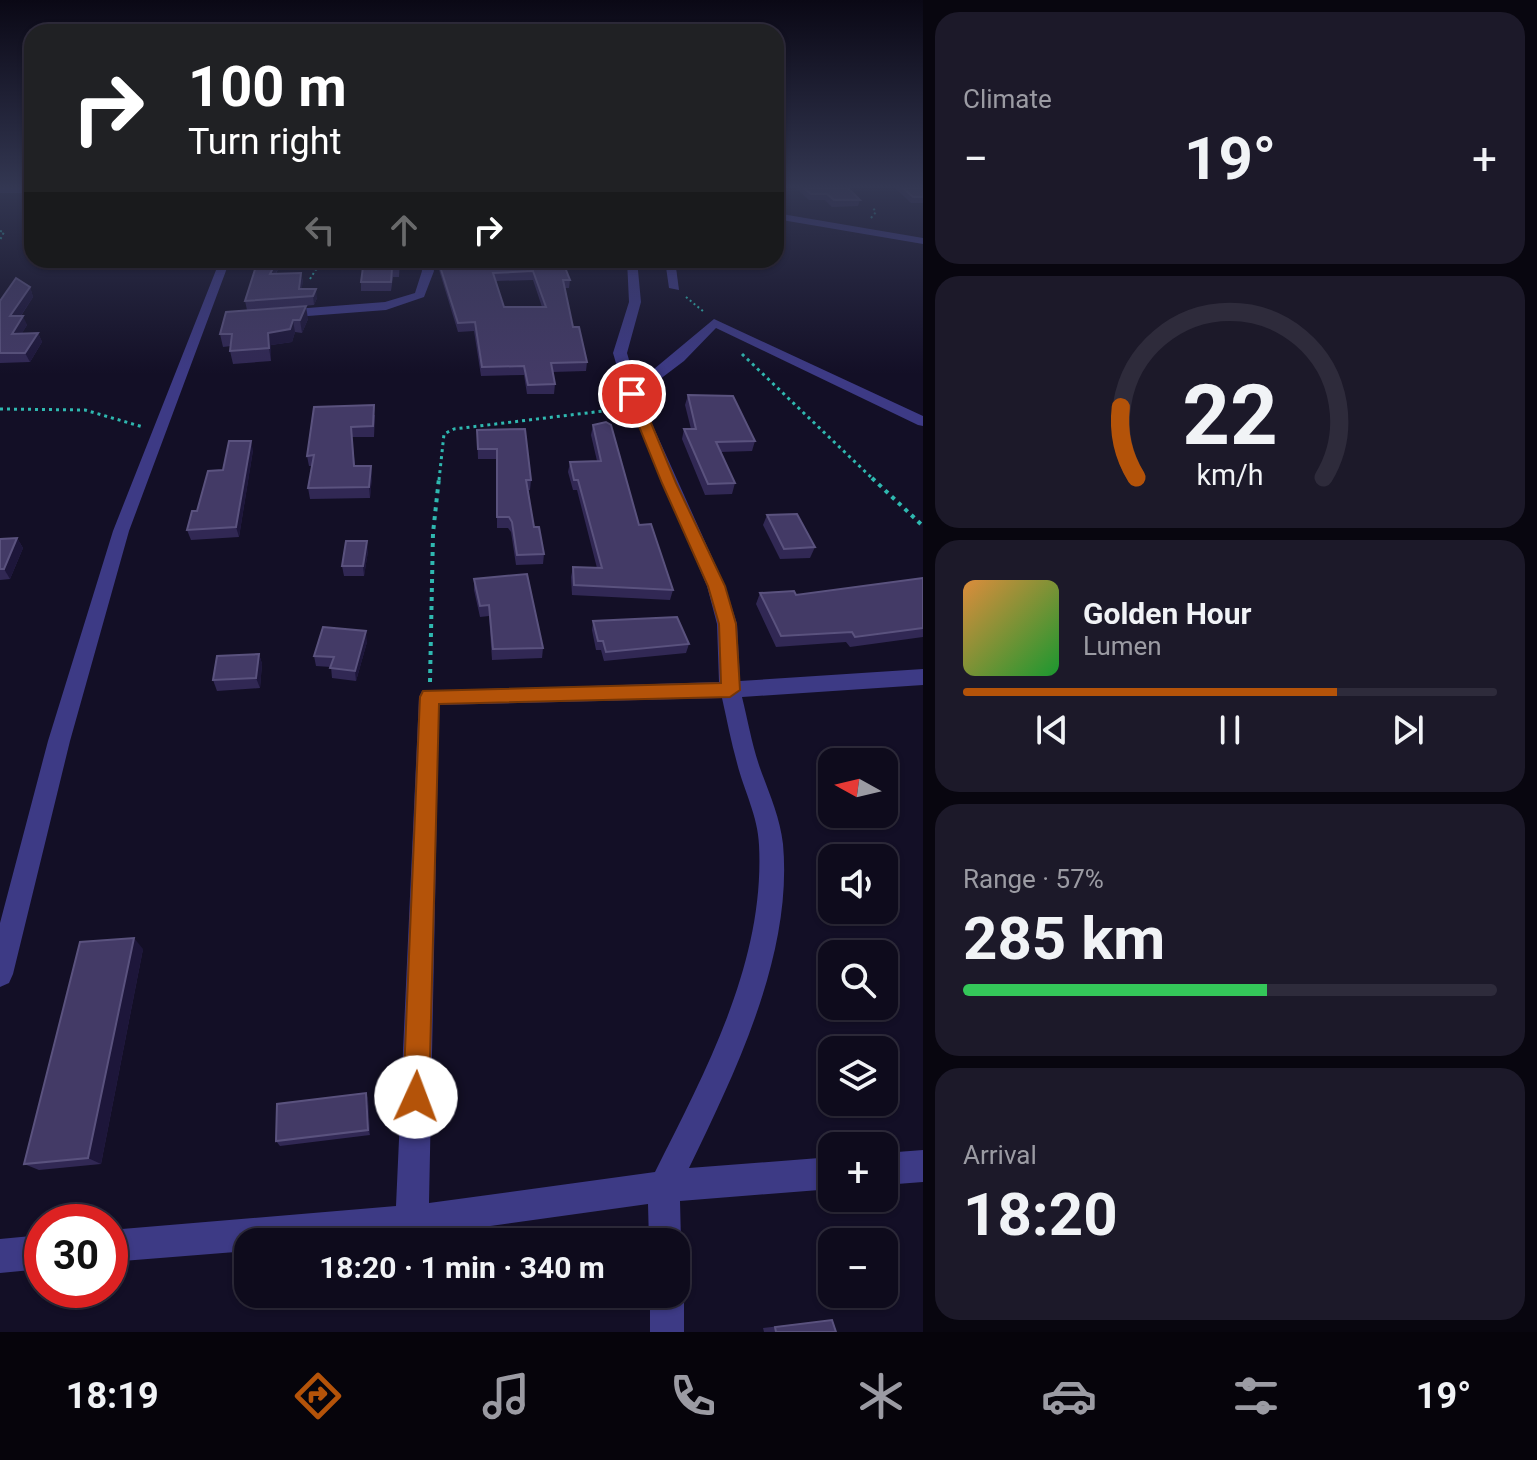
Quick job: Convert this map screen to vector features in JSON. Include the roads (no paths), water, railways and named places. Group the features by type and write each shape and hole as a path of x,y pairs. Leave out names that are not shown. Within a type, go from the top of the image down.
{"street":[{"path":"0,974 67,711 121,531 159,432 210,320 223,268"},
{"path":"264,315 386,306 420,295 427,268"},
{"path":"633,268 635,302 620,353 635,400 716,586 727,624 730,690 748,765 765,811 771,845 767,935 747,998 710,1093 664,1186 665,1228"},
{"path":"671,268 675,288"},
{"path":"635,400 714,323 923,422"},
{"path":"412,1221 429,697 730,690 923,677"},
{"path":"898,1168 923,1166"},
{"path":"128,1245 412,1221 664,1186 818,1174"},
{"path":"0,1256 24,1254"},
{"path":"667,1308 667,1332"}]}
